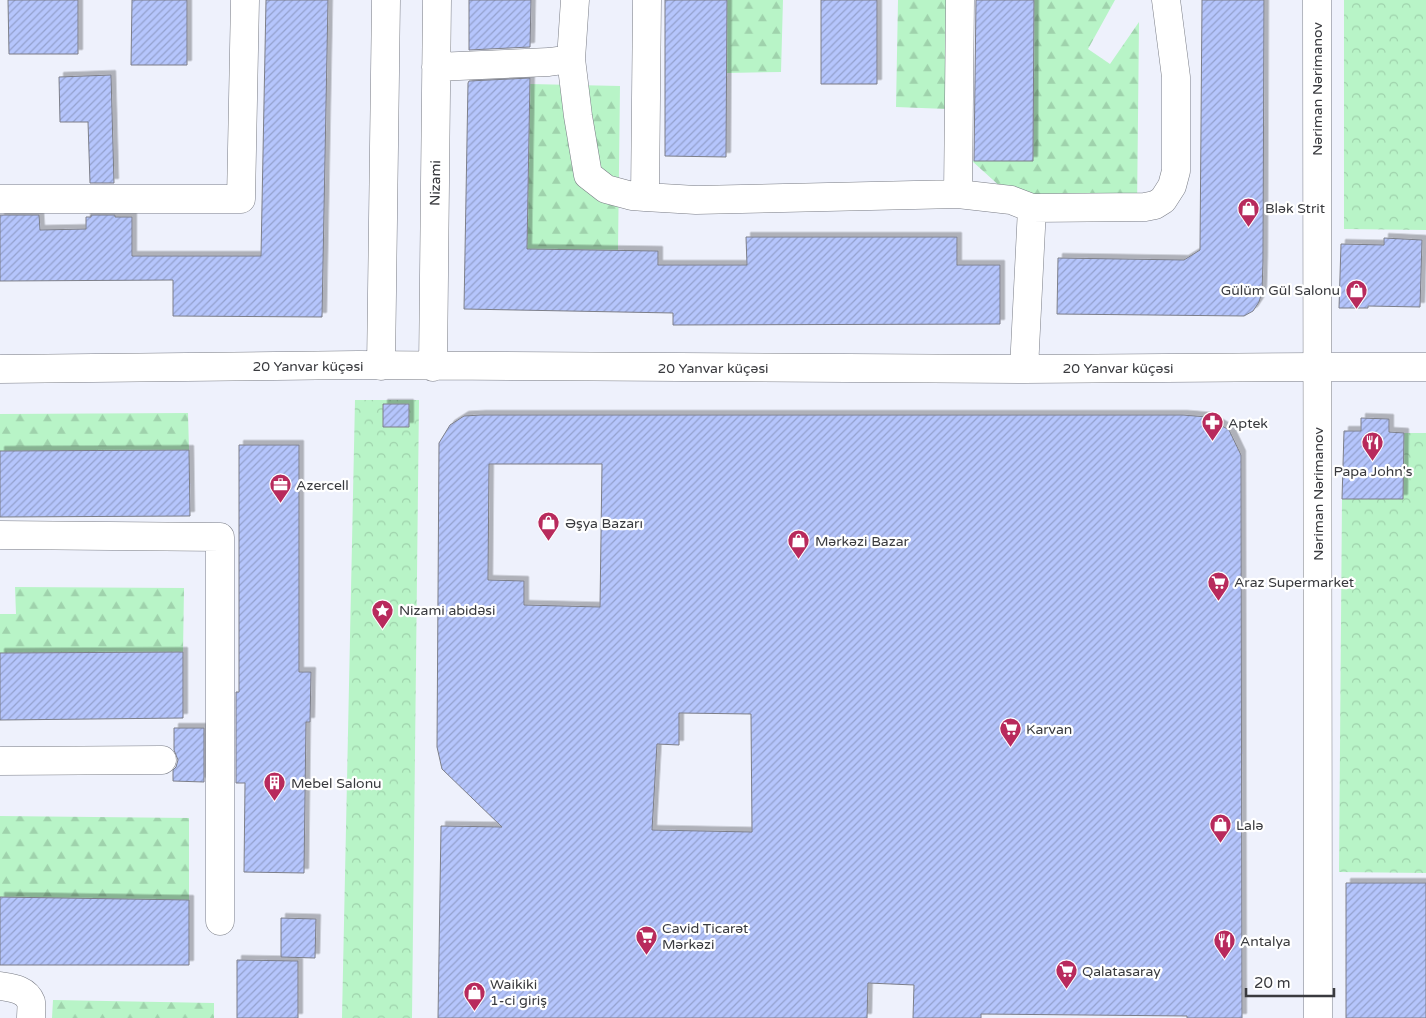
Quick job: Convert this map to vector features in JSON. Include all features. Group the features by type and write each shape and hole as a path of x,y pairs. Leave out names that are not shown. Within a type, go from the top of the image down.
{"street":[{"path":"0,199 241,199 245,0"},
{"path":"381,366 386,0"},
{"name":"Nizami","path":"433,367 437,0"},
{"path":"575,0 571,59 578,116 588,175 606,189 632,196 696,200 958,194 1011,200 1032,208 1145,207 1155,205 1163,200 1172,186 1176,171 1177,140 1176,77 1166,0"},
{"path":"645,197 646,0"},
{"path":"958,194 960,0"},
{"name":"Nəriman Nərimanov","path":"1317,0 1318,1018"},
{"path":"436,67 549,62 571,59"},
{"path":"1024,369 1032,208"},
{"name":"20 Yanvar küçəsi","path":"0,368 381,366 1024,369 1318,366 1426,367"},
{"path":"0,535 220,537 220,921"},
{"path":"0,762 162,760"},
{"path":"0,986 23,992 31,1002 31,1018"}],"green space":[{"path":"727,0 783,0 781,72 727,73"},
{"path":"898,0 972,0 972,110 896,107"},
{"path":"1034,0 1115,0 1088,49 1110,64 1139,22 1137,212 1032,215 972,161 1033,161"},
{"path":"1344,0 1426,0 1426,230 1344,229"},
{"path":"530,84 620,86 618,250 527,249"},
{"path":"355,400 419,400 412,1018 342,1018"},
{"path":"188,413 189,450 0,451 0,414"},
{"path":"1404,433 1426,433 1426,873 1339,872 1342,499 1403,499"},
{"path":"15,587 184,588 183,652 0,653 0,614 16,614"},
{"path":"0,816 189,818 189,900 0,897"},
{"path":"53,1000 214,1003 214,1018 52,1018"}],"building":[{"path":"8,0 78,0 78,54 9,54"},
{"path":"132,0 187,0 187,65 131,65"},
{"path":"266,0 328,0 322,317 173,316 173,280 0,281 0,215 39,215 40,230 86,229 86,217 91,217 91,215 132,217 132,256 261,256"},
{"path":"469,0 531,0 530,47 469,50"},
{"path":"665,0 727,0 726,157 665,156"},
{"path":"821,0 877,0 877,84 821,84"},
{"path":"976,0 1034,0 1033,161 974,161"},
{"path":"1202,0 1264,0 1263,261 1262,292 1259,302 1253,311 1244,316 1057,314 1058,258 1184,260 1200,250"},
{"path":"111,75 114,183 90,183 88,122 60,122 59,77"},
{"path":"530,78 527,249 658,251 658,265 747,265 746,237 957,237 957,265 1000,265 1000,324 673,325 673,313 464,309 468,83 469,81"},
{"path":"1384,238 1422,240 1420,307 1368,306 1368,308 1339,308 1341,244 1384,245"},
{"path":"383,404 409,404 409,427 383,427"},
{"path":"1183,415 1207,417 1229,430 1241,455 1242,1018 981,1014 981,1018 913,1018 914,985 868,983 867,1018 438,1018 441,826 502,827 442,769 437,747 439,443 450,425 464,416","holes":["489,464 602,464 600,607 524,605 524,581 488,580","679,713 751,714 752,832 652,830 657,744 679,745"]},
{"path":"1361,418 1389,419 1389,432 1404,433 1403,499 1342,499 1344,431 1361,431"},
{"path":"239,445 299,445 299,672 311,672 310,722 306,722 304,873 244,872 245,783 236,783 236,692 239,692"},
{"path":"189,450 190,516 0,517 0,451"},
{"path":"183,652 183,718 0,720 0,653"},
{"path":"174,728 204,728 204,782 173,781 173,770 178,760 174,750"},
{"path":"1346,883 1426,883 1426,1018 1346,1018"},
{"path":"0,897 189,900 189,965 0,965"},
{"path":"281,918 316,919 315,958 281,957"},
{"path":"237,960 298,961 298,1018 237,1018"}],"place":[{"name":"Blək Strit","path":"1249,227"},
{"name":"Gülüm Gül Salonu","path":"1356,309"},
{"name":"Aptek","path":"1212,442"},
{"name":"Papa John's","path":"1373,462"},
{"name":"Azercell","path":"280,504"},
{"name":"Əşya Bazarı","path":"549,542"},
{"name":"Mərkəzi Bazar","path":"799,560"},
{"name":"Araz Supermarket","path":"1218,601"},
{"name":"Nizami abidәsi","path":"383,629"},
{"name":"Karvan","path":"1010,748"},
{"name":"Mebel Salonu","path":"275,802"},
{"name":"Lalə","path":"1220,844"},
{"name":"Cavid Ticarət Mərkəzi","path":"646,955"},
{"name":"Antalya","path":"1224,960"},
{"name":"Qalatasaray","path":"1066,990"},
{"name":"Waikiki 1-ci giriş","path":"474,1011"}]}
